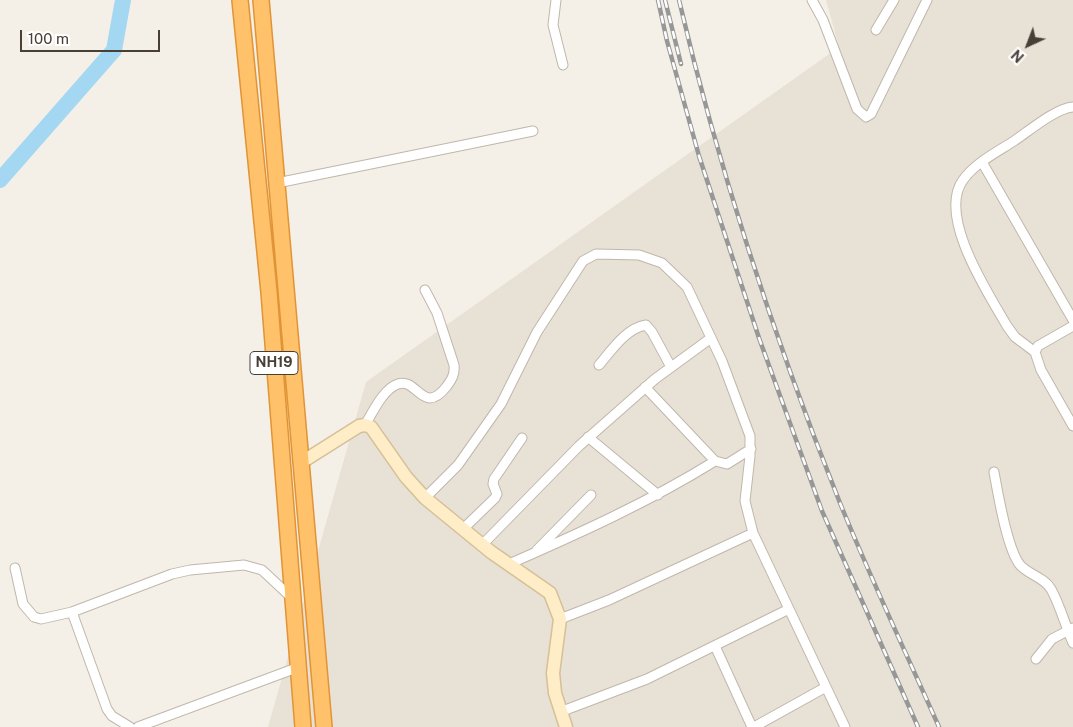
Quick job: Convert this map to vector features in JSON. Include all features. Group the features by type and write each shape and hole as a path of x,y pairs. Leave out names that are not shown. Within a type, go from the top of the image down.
{"highway":[{"name":"NH19","path":"240,0 268,292 303,727"},
{"name":"NH19","path":"261,0 324,727"}],"street":[{"path":"556,0 554,25 563,65"},
{"path":"812,0 823,20 857,109 866,117 871,114 927,0"},
{"path":"876,30 894,0"},
{"path":"1073,107 1054,114 982,162 969,173 958,191 956,202 960,235 965,250 1007,326 1015,337 1035,352 1041,370 1073,426"},
{"path":"277,182 533,131"},
{"path":"982,162 1073,320"},
{"path":"425,498 473,446 501,404 537,332 578,268 588,257 606,254 639,255 662,263 687,287 712,338 750,436 751,449 745,501 753,533 845,727"},
{"path":"302,462 364,425 385,395 396,384 403,382 425,397 430,398 436,396 452,380 454,365 437,313 425,290"},
{"path":"599,365 625,336 640,326 646,325 652,332 671,367"},
{"path":"1035,352 1038,346 1073,326"},
{"path":"482,545 588,438 671,367 712,338"},
{"path":"645,388 715,461 727,464 751,449"},
{"path":"364,425 375,430 406,477 425,498 482,545 550,593 560,619 553,673 560,712 566,727"},
{"path":"463,529 495,498 497,494 493,484 494,479 522,438"},
{"path":"588,438 658,495"},
{"path":"509,564 613,518 658,495 715,461"},
{"path":"994,472 1002,513 1018,561 1026,570 1040,578 1051,588 1070,629 1073,643"},
{"path":"536,552 591,495"},
{"path":"560,619 609,600 753,533"},
{"path":"16,568 23,604 34,617 50,618 72,612 172,574 244,564 262,570 293,600"},
{"path":"560,712 648,679 789,610"},
{"path":"72,612 107,709 112,716 130,727"},
{"path":"1036,658 1052,639 1070,629"},
{"path":"715,646 753,727 826,687"},
{"path":"138,727 299,667"}],"shaded area":[{"path":"826,0 1073,0 1073,727 268,727 366,382 839,47"}],"waterway":[{"path":"0,180 114,50 123,0"}],"railway":[{"path":"658,0 667,41 699,156 759,338 822,511 918,727"},
{"path":"665,0 681,64"},
{"path":"679,0 730,191 793,380 840,503 939,727"}]}
